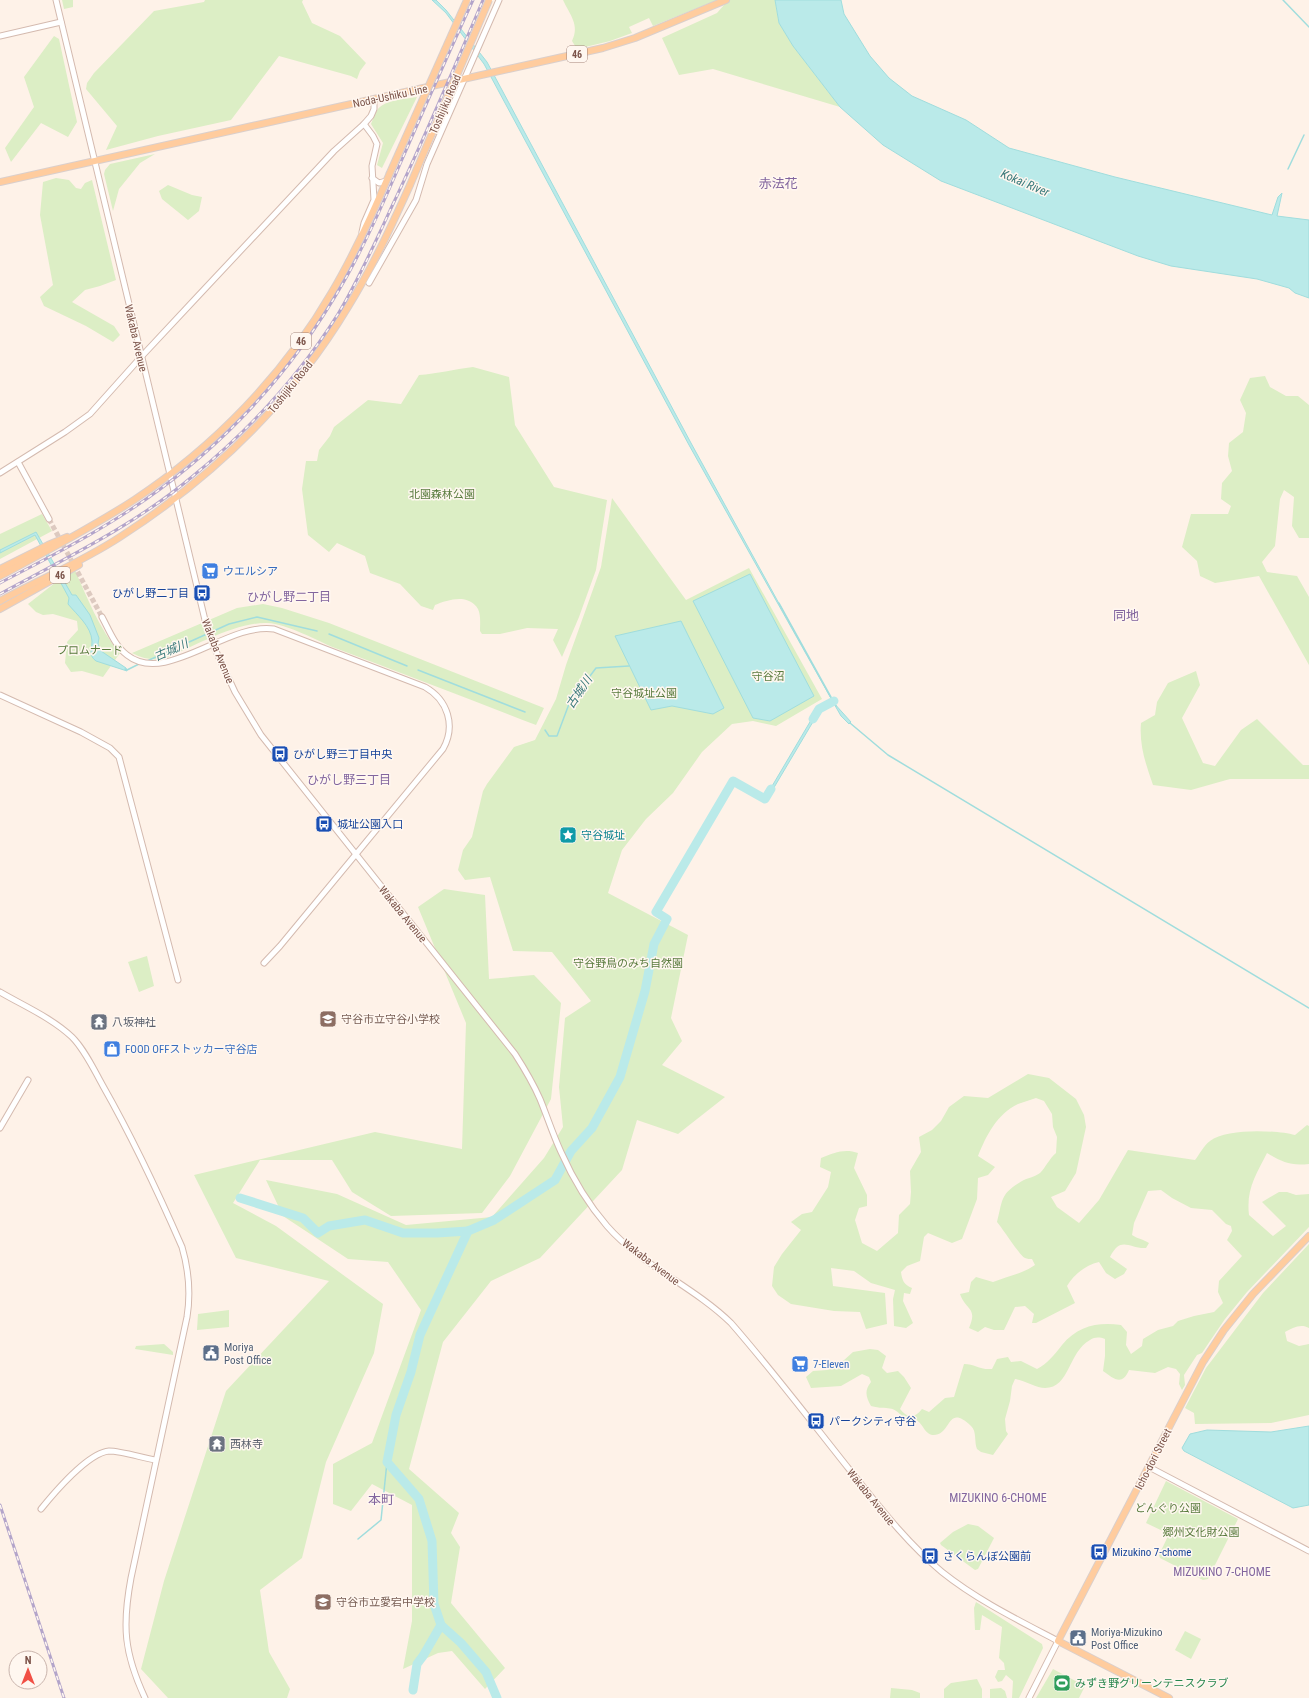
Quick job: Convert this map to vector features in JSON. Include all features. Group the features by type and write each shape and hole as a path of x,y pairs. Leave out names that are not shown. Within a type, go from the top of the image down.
{"main road":[{"name":"Toshijiku Road","path":"0,576 74,536 134,500 170,474 223,429 269,381 302,338 324,305 345,269 362,236 467,0"},
{"name":"Toshijiku Road","path":"0,601 118,538 175,499 243,441 287,392 311,361 348,307 370,269 410,185 489,0"},
{"name":"Noda-Ushiku Line","path":"94,162 603,48 653,31 724,1"},
{"name":"46","path":"0,182 94,162"},
{"name":"46","path":"0,569 55,541 74,536"},
{"name":"46","path":"0,609 74,568 118,538"},
{"name":"Icho-dori Street","path":"1058,1641 1188,1390 1213,1347 1238,1312 1270,1275 1309,1236"},
{"path":"1058,1641 1169,1698"}],"street":[{"name":"Wakaba Avenue","path":"56,0 205,620 215,648 239,699 261,735 515,1054 534,1087 571,1174 580,1190 608,1227 638,1255 704,1300 731,1324 794,1399 884,1513 924,1556 956,1583 983,1601 1058,1641"},
{"path":"369,283 416,200 427,164 499,0"},
{"path":"0,36 61,22"},
{"path":"0,473 87,417 141,356 329,157 364,124 371,116 374,109 374,100"},
{"path":"362,236 364,223 374,200 372,166 377,144 364,124"},
{"path":"372,178 379,183 388,178"},
{"path":"18,462 49,519"},
{"path":"102,617 120,648 131,658 144,664 153,665 168,662 239,633 257,628 265,627 283,631 425,687 440,698 448,715 450,731 447,743 439,755 264,963"},
{"path":"0,695 81,732 110,748 119,757 178,980"},
{"path":"0,992 65,1031 82,1050 121,1119 182,1247 189,1277 190,1301 130,1583 125,1618 127,1650 134,1672 146,1698"},
{"path":"0,1128 28,1080"},
{"path":"41,1509 62,1484 86,1463 100,1454 109,1451 156,1460"},
{"path":"1149,1467 1309,1551"},
{"name":"Icho-dori Street","path":"1029,1698 1058,1641"}],"green space":[{"path":"62,0 73,0 73,7 64,9"},
{"path":"205,0 303,0 302,2 312,23 340,36 366,63 360,71 357,79 279,56 231,120 158,136 106,150 117,126 86,89 87,83 94,73 154,11 204,2"},
{"path":"563,0 717,0 653,26 649,18 629,27 632,33 610,41 577,49 572,41 575,25"},
{"path":"723,0 775,0 779,23 793,46 840,107 713,69 679,75 662,38 717,13 724,5"},
{"path":"54,36 59,39 77,122 68,137 41,123 11,162 5,148 34,107 24,77"},
{"path":"417,97 382,168 377,165 383,143 371,124 375,114 381,106 396,100"},
{"path":"155,154 140,163 119,189 113,211 104,174 105,170 110,164"},
{"path":"56,178 69,180 76,188 81,189 85,183 92,180 116,280 85,290 72,302 114,326 120,335 113,342 86,326 44,306 40,297 53,285 40,215 43,182"},
{"path":"168,185 192,195 202,197 199,211 188,220 162,199 159,191"},
{"name":"北園森林公園","path":"473,367 509,377 515,425 554,487 607,500 596,570 579,617 562,657 553,640 558,629 527,628 500,634 482,634 480,631 479,611 474,604 469,601 458,599 446,601 435,605 433,610 421,606 400,584 370,573 365,556 337,543 329,552 308,535 302,489 306,461 317,461 319,450 330,436 334,427 368,400 401,404 419,375"},
{"path":"1265,376 1270,387 1286,396 1298,396 1309,405 1309,538 1299,538 1292,526 1294,497 1284,490 1280,499 1275,546 1262,562 1267,572 1297,576 1309,597 1309,665 1259,576 1215,583 1200,576 1197,561 1182,547 1191,514 1228,514 1231,506 1221,499 1222,483 1232,471 1228,456 1229,443 1243,432 1246,413 1240,400 1250,378"},
{"path":"612,498 686,600 749,568 822,699 776,726 753,721 732,724 702,752 673,793 646,819 622,850 608,893 688,935 671,1018 682,1041 662,1065 725,1097 678,1134 637,1120 622,1170 540,1258 491,1281 443,1342 409,1469 459,1513 451,1533 460,1547 451,1603 505,1668 485,1689 452,1651 438,1653 403,1669 412,1621 412,1505 372,1484 351,1511 333,1504 333,1464 372,1443 421,1310 388,1262 348,1259 283,1216 266,1180 337,1194 406,1225 492,1217 544,1158 563,1127 559,1087 565,1018 591,1001 552,952 513,951 490,877 465,880 458,870 463,850 472,837 483,791 487,784 514,747 535,740 556,699 566,665 601,567"},
{"path":"42,514 52,531 0,559 0,534"},
{"name":"プロムナード","path":"74,568 100,623 120,653 103,677 82,671 71,672 65,663 67,642 78,630 77,621 53,614 43,615 36,612 28,604"},
{"name":"プロムナード","path":"263,604 282,608 329,623 544,708 536,725 335,648 292,629 275,624 255,624 228,631 164,659 148,659 132,653 237,608"},
{"path":"1196,671 1200,685 1182,718 1203,763 1215,766 1241,730 1257,719 1303,765 1309,765 1309,779 1230,779 1191,790 1153,785 1142,747 1141,723 1155,715 1157,702 1168,683"},
{"path":"444,889 485,895 489,979 534,975 561,1003 551,1099 510,1176 482,1213 391,1216 352,1192 332,1160 260,1160 233,1203 276,1226 383,1304 374,1353 326,1462 302,1558 260,1590 269,1652 290,1689 287,1698 168,1698 141,1669 164,1581 226,1391 329,1281 236,1258 194,1175 375,1132 462,1149 466,1023 418,907"},
{"path":"147,956 154,986 139,992 128,962"},
{"path":"1028,1074 1049,1078 1076,1099 1084,1115 1086,1127 1076,1173 1065,1191 1051,1197 1057,1207 1079,1223 1099,1200 1128,1150 1195,1160 1204,1147 1217,1137 1227,1134 1251,1131 1287,1133 1295,1135 1307,1125 1309,1126 1309,1164 1286,1163 1267,1153 1250,1190 1248,1206 1249,1215 1273,1236 1286,1226 1262,1202 1279,1192 1287,1192 1296,1195 1309,1194 1309,1227 1247,1292 1225,1319 1202,1353 1197,1355 1184,1375 1185,1385 1182,1390 1179,1384 1180,1374 1176,1369 1168,1367 1155,1373 1129,1370 1123,1378 1117,1380 1103,1371 1105,1339 1094,1338 1083,1346 1077,1353 1064,1376 1053,1386 1042,1388 1015,1379 1012,1386 1005,1419 1006,1431 1008,1434 993,1455 981,1452 977,1449 973,1428 963,1420 957,1418 953,1419 943,1431 932,1435 926,1432 919,1422 904,1419 893,1409 871,1406 866,1394 867,1388 871,1382 869,1377 862,1374 841,1386 811,1388 806,1377 813,1371 827,1370 843,1361 853,1352 870,1349 878,1350 886,1356 882,1368 887,1373 898,1371 911,1388 900,1409 908,1416 913,1416 922,1409 929,1412 945,1398 954,1397 964,1364 984,1369 992,1369 997,1359 1008,1357 1011,1362 1021,1361 1037,1369 1051,1358 1075,1333 1088,1327 1104,1324 1121,1325 1127,1332 1126,1345 1131,1354 1142,1346 1143,1339 1158,1330 1173,1326 1178,1321 1214,1312 1223,1303 1218,1292 1219,1281 1242,1256 1227,1240 1232,1231 1231,1226 1226,1224 1212,1210 1191,1208 1172,1198 1161,1190 1148,1191 1134,1223 1132,1235 1149,1243 1146,1248 1126,1245 1118,1246 1110,1257 1127,1269 1124,1274 1115,1279 1106,1273 1099,1262 1094,1263 1077,1274 1067,1286 1075,1303 1036,1323 1032,1323 1034,1314 1025,1306 1015,1307 1004,1330 994,1330 985,1327 978,1332 969,1328 972,1312 960,1294 969,1292 971,1282 976,1277 993,1282 1020,1273 1035,1265 1032,1259 1025,1258 1019,1253 997,1222 1002,1202 1006,1194 1022,1181 1040,1173 1056,1153 1057,1137 1053,1127 1052,1114 1044,1101 1036,1098 1011,1108 998,1120 989,1133 978,1156 995,1167 988,1175 978,1178 977,1199 962,1239 952,1243 928,1233 924,1237 920,1261 907,1266 901,1272 904,1282 912,1288 910,1294 904,1293 903,1301 913,1323 906,1328 894,1326 893,1299 895,1290 871,1283 854,1271 831,1268 833,1286 885,1293 887,1324 866,1329 860,1312 834,1311 791,1304 778,1295 772,1286 774,1267 782,1254 801,1230 791,1222 802,1214 812,1212 828,1187 831,1172 820,1167 821,1158 844,1151 858,1153 854,1168 867,1195 867,1206 859,1208 855,1220 862,1243 877,1251 898,1233 899,1215 910,1204 910,1171 921,1152 919,1137 932,1130 941,1121 949,1107 964,1096 988,1098"},
{"path":"1309,1244 1309,1328 1300,1326 1285,1332 1287,1341 1299,1346 1309,1344 1309,1415 1271,1423 1195,1424 1194,1413 1185,1408 1206,1368 1263,1293"},
{"path":"229,1310 229,1327 197,1330 198,1314"},
{"path":"164,1344 173,1352 173,1355 135,1349 136,1346"},
{"name":"郷州文化財公園","path":"1166,1481 1238,1519 1208,1579 1203,1580 1160,1558 1159,1555 1169,1534 1146,1523"},
{"path":"968,1524 978,1526 994,1538 978,1569 975,1570 940,1543 953,1532"},
{"path":"976,1602 1042,1644 1043,1648 1019,1698 1012,1698 1013,1681 1006,1675 1002,1681 998,1682 995,1677 998,1670 1005,1670 1004,1663 999,1658 1002,1627 982,1615 980,1630 975,1630 974,1608"},
{"path":"1185,1631 1201,1639 1191,1659 1175,1650"},
{"name":"みずき野グリーンテニスクラブ","path":"1053,1669 1085,1686 1079,1698 1036,1698"},
{"path":"977,1679 982,1689 982,1698 944,1698 944,1689 951,1683"},
{"path":"891,1688 912,1690 920,1693 920,1698 890,1698"},
{"path":"1001,1688 1005,1691 1007,1698 990,1698 990,1689"}],"water":[{"path":"432,0 436,0 446,10 487,62 691,443 833,702 689,445 484,64 446,13"},
{"name":"Kokai River","path":"775,0 841,0 844,14 870,56 889,78 912,96 966,120 1009,148 1115,177 1272,215 1278,197 1282,193 1277,216 1309,220 1309,298 1295,293 1289,288 1257,279 1171,266 1138,256 941,181 883,145 840,107 793,46 779,23"},
{"path":"36,532 72,595 76,595 90,615 99,638 98,644 101,651 126,668 127,671 96,661 92,657 92,641 89,630 68,604 69,598 35,535 0,553 0,550"},
{"name":"守谷沼","path":"750,574 814,696 770,721 753,718 693,601"},
{"path":"681,621 724,708 713,714 672,706 651,710 615,636"},
{"path":"833,702 851,722 849,724 841,716"},
{"path":"833,702 820,710 766,801 765,798 817,710"},
{"path":"1309,1426 1309,1505 1293,1508 1184,1451 1182,1448 1190,1434 1207,1430 1271,1432"}],"waterway":[{"path":"1283,0 1309,27"},
{"path":"1288,169 1304,135"},
{"path":"779,603 836,706"},
{"name":"古城川","path":"147,661 229,624 257,617 317,631"},
{"name":"古城川","path":"329,634 407,666"},
{"name":"古城川","path":"125,669 127,670 141,663"},
{"name":"古城川","path":"545,730 549,736 557,736 569,704 596,668 629,666"},
{"name":"古城川","path":"418,670 525,712"},
{"path":"813,719 819,709 834,701"},
{"path":"850,723 888,755 1309,1008"},
{"path":"497,1698 486,1672 461,1643 441,1625 434,1604 432,1541 419,1499 387,1462 396,1415 411,1372 420,1335 468,1231 494,1220 555,1180 571,1151 592,1128 620,1077 645,991 654,944 667,919 656,912 733,781 765,799 771,789"},
{"path":"240,1198 303,1218 318,1233 329,1226 365,1220 403,1233 468,1231"},
{"path":"358,1539 381,1520 387,1462"},
{"path":"413,1690 417,1664 441,1625"}],"tunnel":[{"path":"49,519 102,617"}],"railway":[{"path":"0,583 54,555 106,525 142,502 177,476 209,449 240,419 269,388 296,355 321,320 359,254 473,0"},
{"path":"0,594 100,540 171,494 234,440 290,380 323,337 346,301 360,274 439,102 483,0"},
{"path":"0,1505 64,1698"}],"place":[{"name":"ウエルシア","path":"210,571"},
{"name":"ひがし野二丁目","path":"202,593"},
{"name":"ひがし野三丁目中央","path":"280,754"},
{"name":"城址公園入口","path":"324,824"},
{"name":"守谷城址","path":"568,835"},
{"name":"守谷市立守谷小学校","path":"328,1019"},
{"name":"八坂神社","path":"99,1022"},
{"name":"FOOD OFFストッカー守谷店","path":"112,1049"},
{"name":"Moriya Post Office","path":"211,1353"},
{"name":"7-Eleven","path":"800,1364"},
{"name":"パークシティ守谷","path":"816,1421"},
{"name":"西林寺","path":"217,1444"},
{"name":"Mizukino 7-chome","path":"1099,1552"},
{"name":"さくらんぼ公園前","path":"930,1556"},
{"name":"守谷市立愛宕中学校","path":"323,1602"},
{"name":"Moriya-Mizukino Post Office","path":"1078,1638"},
{"name":"みずき野グリーンテニスクラブ","path":"1062,1683"}],"district":[{"name":"赤法花","path":"778,183"},
{"name":"ひがし野二丁目","path":"289,597"},
{"name":"同地","path":"1126,615"},
{"name":"ひがし野三丁目","path":"349,780"},
{"name":"MIZUKINO 6-CHOME","path":"998,1498"},
{"name":"本町","path":"381,1499"},
{"name":"MIZUKINO 7-CHOME","path":"1222,1572"}],"park label":[{"name":"守谷城址公園","path":"644,693"},
{"name":"守谷野鳥のみち自然園","path":"628,963"},
{"name":"どんぐり公園","path":"1168,1508"}]}
